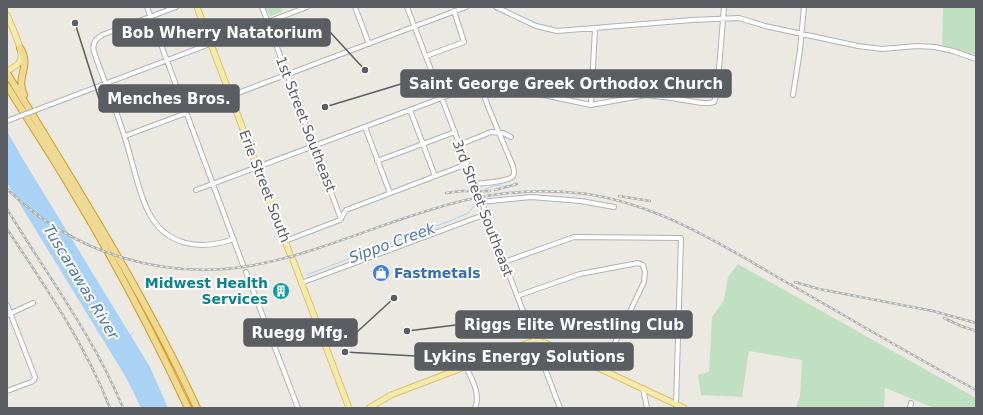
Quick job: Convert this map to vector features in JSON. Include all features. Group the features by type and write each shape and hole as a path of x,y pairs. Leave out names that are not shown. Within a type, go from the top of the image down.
{"highway":[{"path":"20,48 24,54 25,61 21,89 37,122"},
{"path":"7,72 137,289 197,408"},
{"path":"7,86 76,196 104,245 143,316 188,408"}],"main road":[{"name":"Erie Street South","path":"197,7 290,254"},
{"path":"7,15 20,48 21,56 20,62 7,72"},
{"name":"Erie Street South","path":"293,260 349,408"},
{"path":"369,408 391,395 534,341 545,343 684,408"}],"street":[{"path":"147,7 243,265"},
{"path":"176,7 99,36 93,47 94,52 125,136 147,210 157,224 169,236 185,243 201,246 218,244 234,239"},
{"name":"1st Street Southeast","path":"262,7 341,219"},
{"path":"7,121 307,7"},
{"path":"355,7 369,44"},
{"name":"3rd Street Southeast","path":"407,7 560,408"},
{"path":"230,96 466,7"},
{"path":"496,7 530,23 550,30 562,31 723,18 743,19 765,26 873,48 935,47 953,51 976,59"},
{"path":"196,190 480,84 491,84 591,105 646,95 707,104 714,102 717,87 724,7"},
{"path":"793,95 800,50 804,7"},
{"path":"426,56 464,42 454,11"},
{"path":"591,105 595,28"},
{"path":"474,184 507,180 512,178 514,174 513,166 498,132 480,84"},
{"path":"410,110 435,176"},
{"path":"125,136 186,113"},
{"path":"365,127 390,193"},
{"path":"377,161 454,132"},
{"path":"459,145 491,132 498,132 512,137"},
{"path":"285,241 341,219 344,211 346,210 466,164"},
{"path":"481,202 531,197 581,201 614,207"},
{"path":"301,283 486,214"},
{"path":"504,262 574,237 681,238 676,404"},
{"path":"517,296 580,274 638,263 642,264 644,266 645,277 642,286 602,370"},
{"path":"246,272 298,408"},
{"path":"9,314 33,303"},
{"path":"7,305 9,314 35,379 7,391"},
{"path":"466,367 475,386 475,407"},
{"path":"643,388 647,408"}],"green space":[{"path":"266,7 281,7 282,12 270,16"},
{"path":"943,7 976,7 976,57 942,45"},
{"path":"738,264 976,398 976,408 934,408 885,388 884,408 796,408 800,396 802,360 749,351 742,397 701,395 698,375 709,372 712,317 724,300 728,277"}],"water":[{"name":"Tuscarawas River","path":"7,131 150,367 168,408 141,408 127,379 7,183"}],"waterway":[{"name":"Sippo Creek","path":"486,189 492,186 501,185"},
{"name":"Sippo Creek","path":"306,275 452,220 468,213 475,205"},
{"name":"Sippo Creek","path":"130,336 134,332"}],"railway":[{"path":"495,190 517,184"},
{"path":"7,189 20,201 61,231 107,253 139,262 170,268 202,270 249,266 304,253 439,207 481,197 541,191 572,192 613,199 663,216 733,251 976,390"},
{"path":"446,193 462,191 490,191"},
{"path":"619,196 650,201"},
{"path":"7,209 84,331 123,408"},
{"path":"7,229 50,294 76,338 89,361 110,408"},
{"path":"795,282 819,289 933,311 976,323"},
{"path":"944,318 976,331"}],"place":[{"name":"Menches Bros.","path":"75,23"},
{"name":"Bob Wherry Natatorium","path":"365,70"},
{"name":"Saint George Greek Orthodox Church","path":"325,107"},
{"name":"Fastmetals","path":"381,273"},
{"name":"Midwest Health Services","path":"281,291"},
{"name":"Ruegg Mfg.","path":"394,298"},
{"name":"Riggs Elite Wrestling Club","path":"407,331"},
{"name":"Lykins Energy Solutions","path":"345,352"}]}
